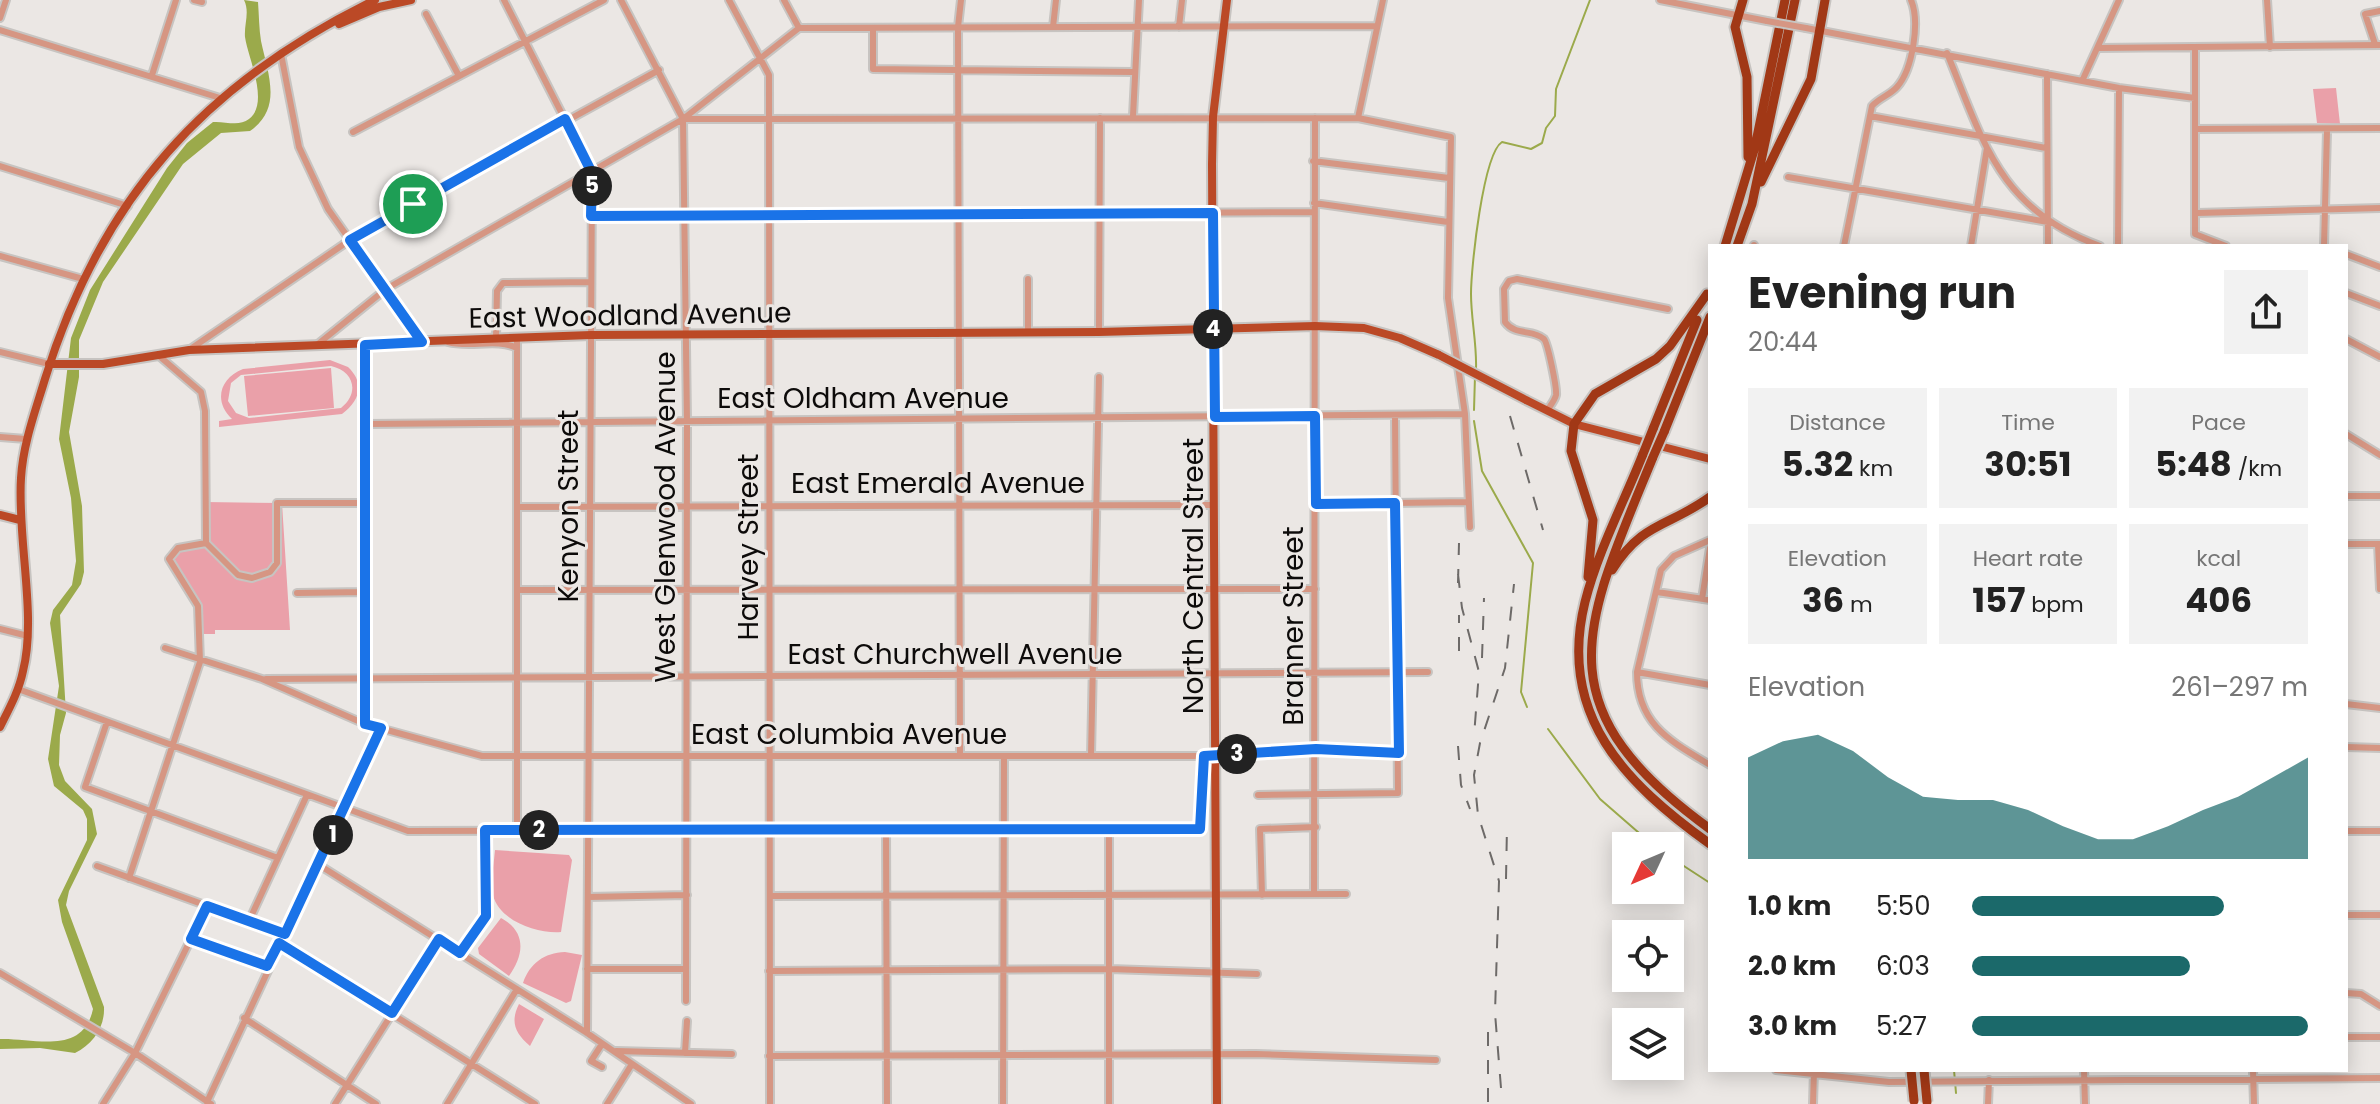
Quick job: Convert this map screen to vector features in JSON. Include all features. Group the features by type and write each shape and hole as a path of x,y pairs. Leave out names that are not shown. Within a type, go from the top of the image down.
{"highway":[{"path":"1743,0 1736,15 1750,106 1747,176"},
{"path":"1726,244 1747,176 1785,0"},
{"path":"1752,204 1795,0"},
{"path":"1738,244 1752,204 1805,96 1825,0"},
{"path":"1708,292 1670,346 1656,359 1602,388 1589,400 1574,424 1571,451 1593,520 1579,653 1582,679 1597,731 1632,780 1666,812 1708,843"},
{"path":"1708,293 1653,429 1648,456 1599,590 1591,648 1593,679 1606,722 1623,751 1650,781 1708,827"},
{"path":"1586,601 1648,456 1664,432 1708,322"},
{"path":"1599,590 1632,542 1648,529 1708,498"},
{"path":"1911,1072 1914,1102"},
{"path":"1924,1072 1927,1103"}],"main road":[{"path":"0,727 18,689 28,636 20,520 26,439 49,364 83,279 169,147 220,98 281,50 363,3 375,0"},
{"path":"363,3 409,0"},
{"path":"323,28 379,7 409,0"},
{"name":"North Central Street","path":"1217,1104 1213,117 1227,0"},
{"name":"East Woodland Avenue","path":"49,364 79,366 189,350 591,335 1099,332 1315,326 1364,328 1400,338 1439,355 1574,424 1708,458"},
{"path":"0,515 20,520"}],"street":[{"path":"0,18 6,0"},
{"path":"152,75 176,0"},
{"name":"Kenyon Street","path":"504,0 592,173 587,1033"},
{"path":"353,132 604,0"},
{"name":"West Glenwood Avenue","path":"621,0 683,119 687,216 686,1001"},
{"name":"Harvey Street","path":"729,0 769,75 770,1104"},
{"path":"784,0 799,28"},
{"path":"960,756 958,27 961,0"},
{"path":"1053,27 1056,0"},
{"path":"1133,116 1135,26 1139,0"},
{"path":"1179,27 1182,0"},
{"path":"1358,118 1383,0"},
{"path":"1660,0 1689,3 1736,15 2119,88 2195,98"},
{"path":"1844,244 1874,104 1902,81 1916,21 1911,0"},
{"path":"2083,79 2119,0"},
{"path":"2267,0 2270,47"},
{"path":"2098,48 2377,44 2365,14 2380,11"},
{"path":"426,14 459,76"},
{"path":"315,347 386,289 683,119 799,28 1377,26"},
{"path":"873,28 873,69 1133,72"},
{"path":"0,30 220,98"},
{"path":"2195,49 2195,234 2221,244"},
{"path":"281,50 299,147 328,209 422,342"},
{"path":"1947,53 1982,138 2008,186 2048,222"},
{"path":"189,350 350,240 659,70"},
{"path":"2047,74 2048,244"},
{"path":"2118,244 2119,88"},
{"path":"1870,116 2046,148"},
{"path":"1099,332 1102,214 1100,118"},
{"name":"Branner Street","path":"1314,894 1315,118"},
{"path":"683,119 1358,118 1451,137 1448,298 1465,414 1470,527"},
{"path":"2195,129 2327,131 2380,128"},
{"path":"2324,244 2327,131"},
{"path":"1971,244 1987,148"},
{"path":"1313,161 1449,178"},
{"path":"0,166 128,206"},
{"path":"1788,177 2048,222 2096,244"},
{"path":"1314,203 1448,222"},
{"path":"2197,213 2380,208"},
{"path":"591,216 1314,212"},
{"path":"2348,255 2380,267"},
{"path":"0,256 83,279"},
{"path":"1028,279 1028,332"},
{"path":"1547,411 1556,396 1556,388 1546,344 1540,337 1516,332 1505,322 1504,289 1509,281 1517,279 1668,309"},
{"path":"496,338 497,291 503,283 591,282"},
{"path":"2348,294 2380,306"},
{"path":"517,338 517,829"},
{"path":"2348,340 2380,357"},
{"path":"444,341 462,346 509,345 517,348"},
{"path":"365,345 365,724"},
{"path":"0,352 49,364"},
{"path":"158,355 201,392 205,411 206,543 238,575 252,578 270,572 277,563 277,503 365,503"},
{"path":"1091,756 1099,377"},
{"name":"East Oldham Avenue","path":"367,424 1465,414"},
{"path":"1258,795 1398,793 1395,415"},
{"path":"2348,435 2380,455"},
{"path":"0,437 26,439"},
{"path":"2348,496 2380,496"},
{"path":"1316,504 1469,502"},
{"name":"East Emerald Avenue","path":"518,507 1214,505"},
{"path":"1708,541 1666,564 1661,570 1637,672 1640,701 1656,730 1708,764"},
{"path":"129,878 170,745 200,662 198,606 169,559 178,548 206,543"},
{"path":"2348,544 2379,544 2380,589"},
{"path":"1657,592 1706,600 1708,574"},
{"path":"517,590 1315,589"},
{"path":"297,593 364,592"},
{"path":"0,629 28,636"},
{"path":"165,648 200,662 262,679"},
{"name":"East Churchwell Avenue","path":"262,679 1428,672"},
{"path":"1637,672 1708,685"},
{"name":"East Columbia Avenue","path":"262,679 365,724 482,756 1215,756 1316,749 1399,753"},
{"path":"18,689 408,831 886,827 1200,829 1204,756"},
{"path":"2348,704 2380,708"},
{"path":"107,722 85,787 278,858"},
{"path":"0,973 135,1053 209,1103 267,966 346,809 381,728"},
{"path":"2348,747 2380,748"},
{"path":"1003,1104 1004,756"},
{"path":"249,921 307,795"},
{"path":"886,827 887,1104"},
{"path":"1262,895 1260,829 1316,827"},
{"path":"1109,829 1109,1104"},
{"path":"460,953 486,916 485,830"},
{"path":"2348,831 2380,831"},
{"path":"319,865 587,1033 691,1104"},
{"path":"97,866 285,934"},
{"path":"770,896 1346,894"},
{"path":"588,897 687,895"},
{"path":"103,1104 135,1053 207,906"},
{"path":"2348,915 2380,915"},
{"path":"191,939 267,966"},
{"path":"335,1104 439,939"},
{"path":"279,943 535,1104"},
{"path":"587,969 686,969"},
{"path":"769,971 1110,969 1257,974"},
{"path":"447,1104 517,989"},
{"path":"2348,993 2361,994 2379,1004"},
{"path":"244,1018 376,1104"},
{"path":"685,1053 687,1021"},
{"path":"2348,1037 2380,1037"},
{"path":"602,1044 591,1061 602,1067"},
{"path":"615,1051 732,1054"},
{"path":"769,1056 1216,1055 1436,1060"},
{"path":"607,1104 632,1064"},
{"path":"1820,1072 1875,1081 1948,1082 2379,1078 2380,1067"},
{"path":"1813,1104 1814,1072"},
{"path":"2084,1072 2085,1104"},
{"path":"2253,1072 2254,1104"},
{"path":"1988,1104 1989,1080"}],"shaded area":[{"path":"244,0 258,2 260,36 270,90 267,112 250,131 221,133 183,164 103,282 79,340 79,377 69,432 82,506 84,572 81,584 60,615 66,713 60,735 59,765 65,781 92,809 97,834 69,891 66,905 104,1007 102,1021 92,1040 75,1053 40,1048 0,1049 0,1039 68,1039 88,1024 93,1009 62,922 58,900 87,840 87,819 83,810 54,786 48,759 59,686 50,623 53,610 72,585 76,561 71,498 59,439 71,338 90,290 167,168 187,143 213,122 241,123 255,112 258,92 245,37 247,14"},
{"path":"2336,88 2340,124 2317,123 2313,89"},
{"path":"330,360 348,367 357,379 358,392 353,403 342,414 219,427 219,421 232,419 222,405 224,384 243,369","holes":["331,366 339,369 352,383 351,396 341,408 249,418 236,413 228,401 231,383 241,375"]},
{"path":"331,368 334,408 248,416 244,376"},
{"path":"205,502 282,503 290,630 215,630 215,634 200,634 198,606 169,559 178,548 205,543"},
{"path":"495,850 569,855 572,860 561,932 531,928 503,912 492,890"},
{"path":"501,918 515,930 520,944 518,960 509,976 479,954 478,948"},
{"path":"565,952 582,955 571,1001 566,1003 523,983 539,960"},
{"path":"519,1004 544,1019 530,1046 516,1027 515,1016"}],"waterway":[{"path":"1476,369 1472,280 1479,213 1489,167 1502,142 1531,149 1542,143 1546,128 1555,116 1556,89 1590,0"},
{"path":"1474,410 1475,376"},
{"path":"1474,421 1482,471 1533,563 1521,692 1527,707"},
{"path":"1548,729 1600,799 1638,832"},
{"path":"1684,866 1708,882"},
{"path":"1954,1072 1956,1093"}],"railway":[{"path":"1510,416 1543,530"},
{"path":"1458,583 1459,543"},
{"path":"1458,574 1462,608 1479,672 1474,736"},
{"path":"1501,1088 1495,1013 1499,881 1478,815 1474,775 1480,743 1505,668 1514,584"},
{"path":"1482,658 1484,598"},
{"path":"1459,615 1459,651"},
{"path":"1458,746 1461,785 1470,809"},
{"path":"1506,879 1507,826"},
{"path":"1488,1032 1488,1104"}],"route":[{"path":"565,119 592,173 591,216 1213,213 1215,417 1315,416 1316,504 1395,503 1399,753 1316,749 1204,756 1200,829 886,827 485,830 486,916 460,953 439,939 392,1013 279,943 267,966 191,939 207,906 285,934 346,809 381,728 365,724 365,345 422,342 350,240 413,204 565,119"}]}
